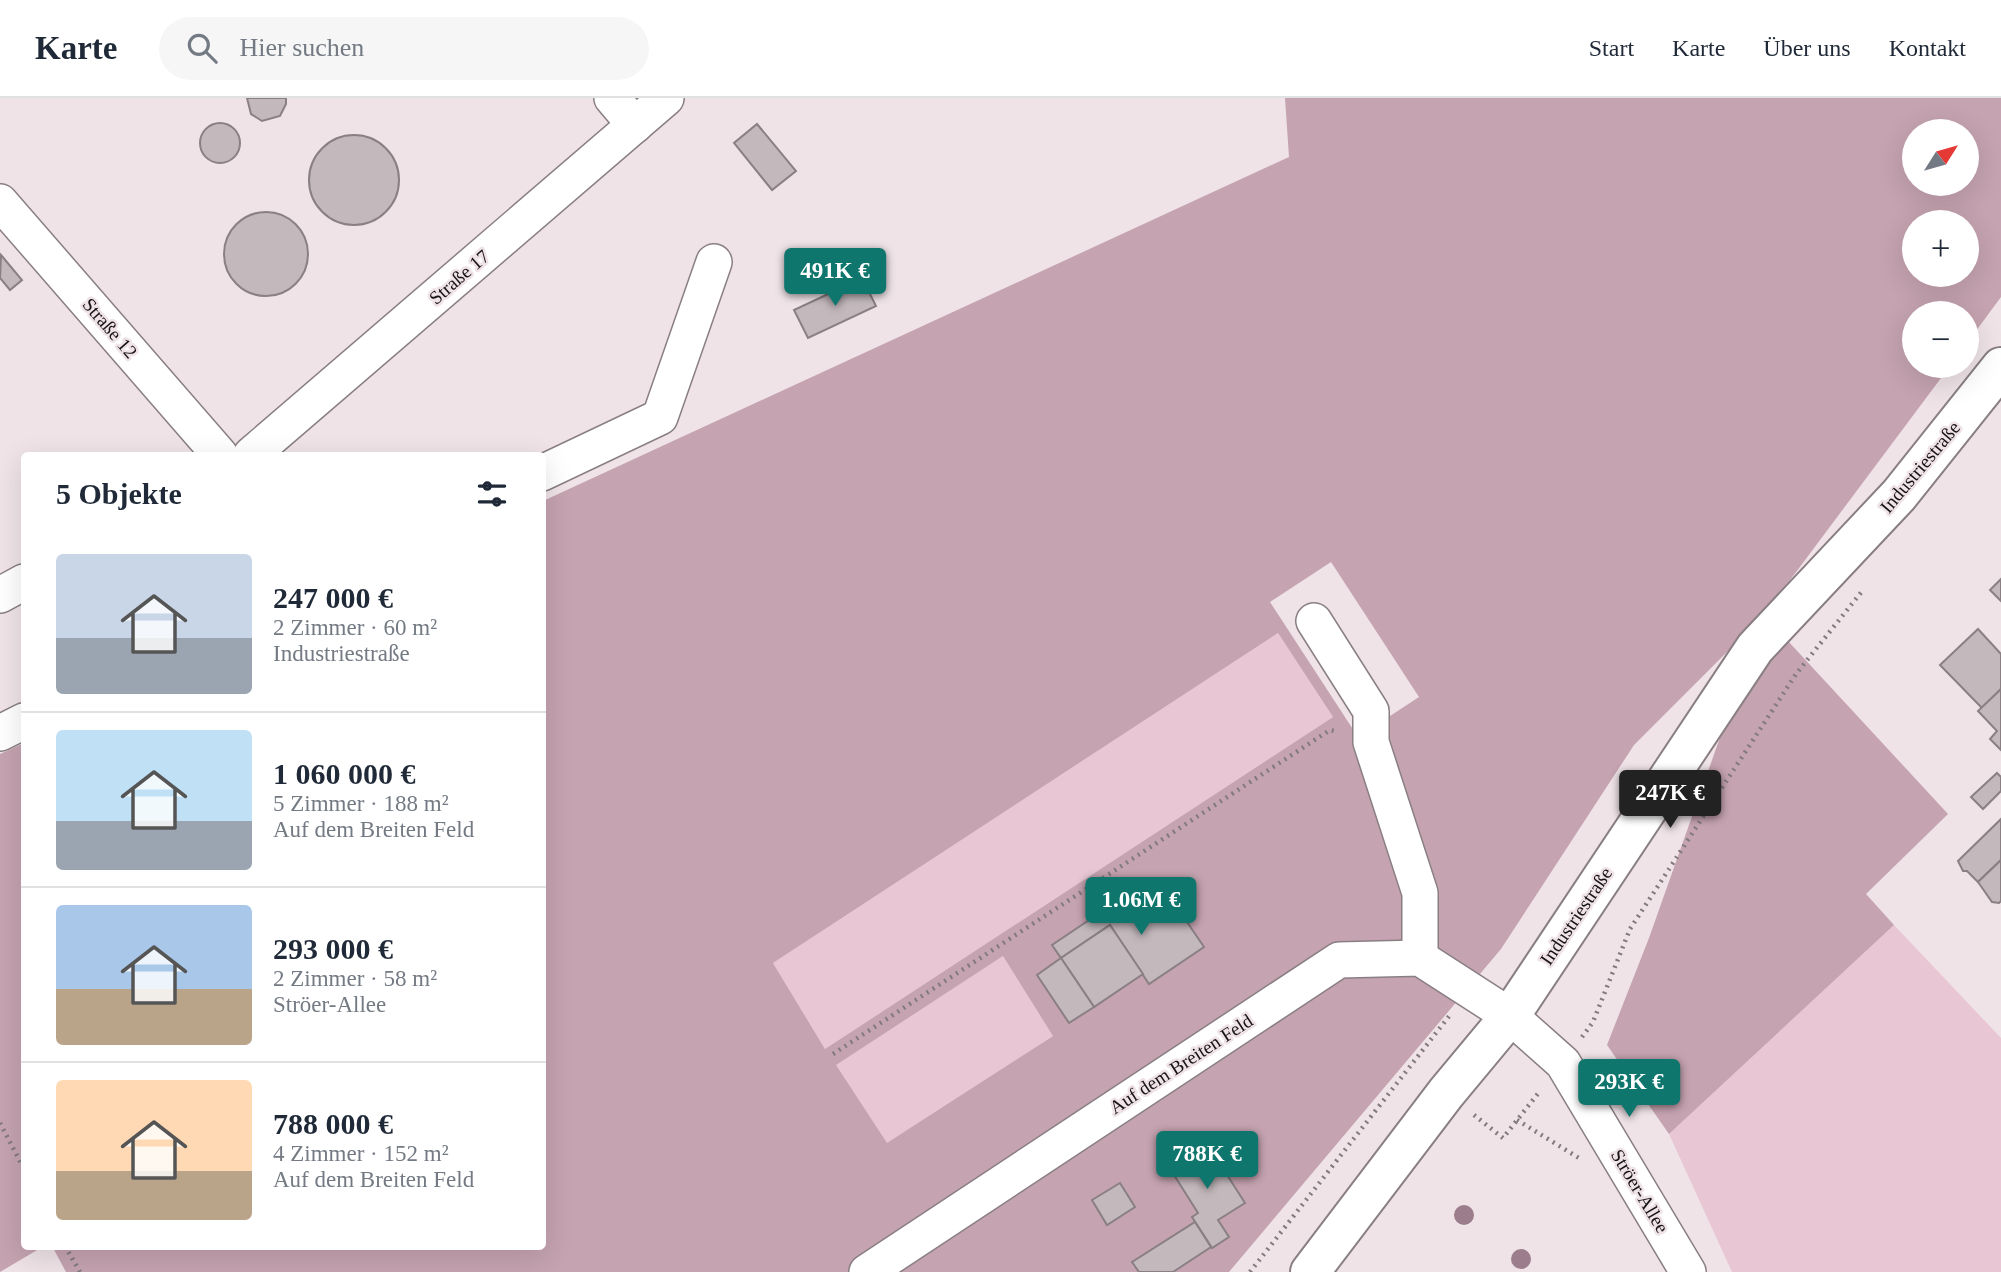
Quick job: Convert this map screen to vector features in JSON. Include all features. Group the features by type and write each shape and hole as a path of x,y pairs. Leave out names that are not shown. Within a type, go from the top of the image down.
{"main road":[{"name":"Industriestraße","path":"1310,1272 1446,1093 1510,1016 1755,648 1899,495 2001,367"}],"street":[{"path":"612,98 635,125"},
{"name":"Straße 17","path":"254,452 666,98"},
{"name":"Straße 12","path":"0,202 217,452"},
{"path":"546,471 660,417 714,262"},
{"path":"0,595 21,584"},
{"path":"1314,621 1371,711 1371,742 1420,893 1420,958 1510,1016"},
{"path":"0,733 21,722"},
{"name":"Auf dem Breiten Feld","path":"867,1272 1339,960 1420,958"},
{"name":"Ströer-Allee","path":"1510,1016 1563,1063 1688,1272"}],"path":[{"path":"1412,1063 1503,1138 1593,1022 1630,929 1796,674 1870,581"},
{"path":"834,1054 1330,730 1371,742"},
{"path":"1250,1272 1471,990"},
{"path":"1517,1120 1588,1163"},
{"path":"0,1122 21,1163"},
{"path":"67,1250 80,1272"}],"shaded area":[{"path":"1285,98 2001,98 2001,297 1979,327 1979,301 1902,301 1902,378 1941,378 1764,615 1948,814 1866,894 1894,925 1669,1134 1607,1045 1649,938 1763,616 1634,745 1501,949 1229,1272 66,1272 54,1250 546,1250 546,500 1289,157","holes":["1331,562 1419,697 1358,737 1270,602","1278,633 1333,717 825,1049 773,963","1003,956 1053,1036 887,1143 836,1065"]},
{"path":"1278,633 1333,717 825,1049 773,963"},
{"path":"21,744 21,1250 37,1250 0,1272 0,754"},
{"path":"1894,925 2001,1038 2001,1272 1732,1272 1669,1134"},
{"path":"1003,956 1054,1035 887,1144 835,1065"}],"building":[{"path":"247,98 286,98 286,104 280,116 262,121 251,114"},
{"path":"220,123 234,129 240,143 234,157 220,163 206,157 200,143 206,129"},
{"path":"757,124 796,171 772,190 734,143"},
{"path":"354,135 371,138 386,148 396,163 399,180 396,197 386,212 371,222 354,225 337,222 322,212 312,197 309,180 312,163 322,148 337,138"},
{"path":"266,212 282,215 296,224 305,238 308,254 305,270 296,284 282,293 266,296 250,293 236,284 227,270 224,254 227,238 236,224 250,215"},
{"path":"1,255 22,280 10,290 0,278"},
{"path":"862,278 876,306 808,338 794,310"},
{"path":"2001,579 2001,601 1990,590"},
{"path":"1978,629 2001,654 2001,689 1982,708 1940,665"},
{"path":"2001,689 2001,750 1990,739 1997,731 1978,711"},
{"path":"1997,773 2001,777 2001,791 1983,809 1971,797"},
{"path":"2001,819 2001,860 1978,882 1967,871 1963,871 1958,861"},
{"path":"2001,860 1999,903 1992,902 1978,882"},
{"path":"1128,894 1147,921 1174,903 1204,947 1149,984 1110,925 1061,958 1052,945"},
{"path":"1110,925 1143,974 1094,1007 1061,958"},
{"path":"1061,958 1094,1007 1069,1023 1037,975"},
{"path":"1206,1142 1245,1203 1218,1220 1229,1237 1212,1248 1192,1217 1198,1213 1169,1167"},
{"path":"1120,1183 1135,1207 1107,1225 1092,1200"},
{"path":"1195,1222 1211,1247 1173,1272 1139,1272 1132,1262"}]}
